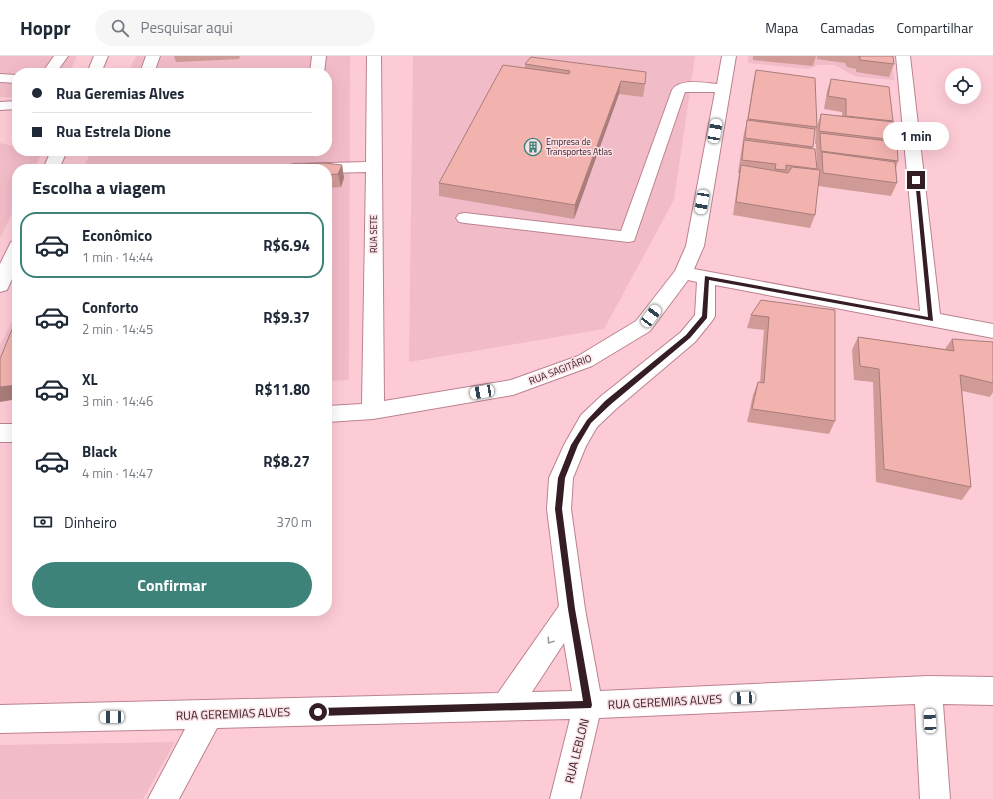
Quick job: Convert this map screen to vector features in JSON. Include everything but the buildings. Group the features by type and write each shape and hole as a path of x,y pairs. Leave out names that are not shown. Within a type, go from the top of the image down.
{"street":[{"path":"53,68 61,56"},
{"path":"96,68 101,56"},
{"path":"149,68 153,56"},
{"path":"318,68 319,56"},
{"name":"RUA SETE","path":"373,411 374,56"},
{"name":"RUA SAGITÁRIO","path":"332,414 373,411 513,387 585,361 643,326 683,273 695,246 722,88 729,56"},
{"path":"903,56 931,320"},
{"path":"0,78 12,79"},
{"path":"465,218 628,237 678,90 686,86 722,88"},
{"path":"0,106 12,106"},
{"path":"332,168 374,167"},
{"path":"0,286 9,252"},
{"path":"683,273 993,331"},
{"name":"RUA LEBLON","path":"565,799 588,705 572,609 559,509 561,478 575,445 589,421 688,336 705,316 706,277"},
{"path":"0,434 12,433"},
{"path":"506,706 572,609"},
{"path":"928,690 935,799"},
{"name":"RUA GEREMIAS ALVES","path":"0,719 588,705 928,690 993,691"},
{"path":"163,799 208,715"}],"shaded area":[{"path":"0,56 77,56 71,68 12,68 12,97 0,97"},
{"path":"136,56 350,56 349,380 332,381 332,164 85,164 89,156 332,156 332,68 130,68"},
{"path":"413,56 695,56 674,200 604,329 409,362"},
{"path":"748,56 891,56 894,80 857,77 834,65 818,65 809,69 748,63"},
{"path":"0,143 12,146 12,156 40,156 36,164 12,164 12,213 0,238"},
{"path":"12,321 12,400 0,401 0,346"},
{"path":"175,742 143,799 0,799 0,745"}],"place":[{"name":"Empresa de Transportes Atlas","path":"533,147"}],"route":[{"path":"318,712 588,705 572,609 559,509 561,478 575,445 589,421 608,403 688,336 705,316 706,277 931,320 916,180"}]}
